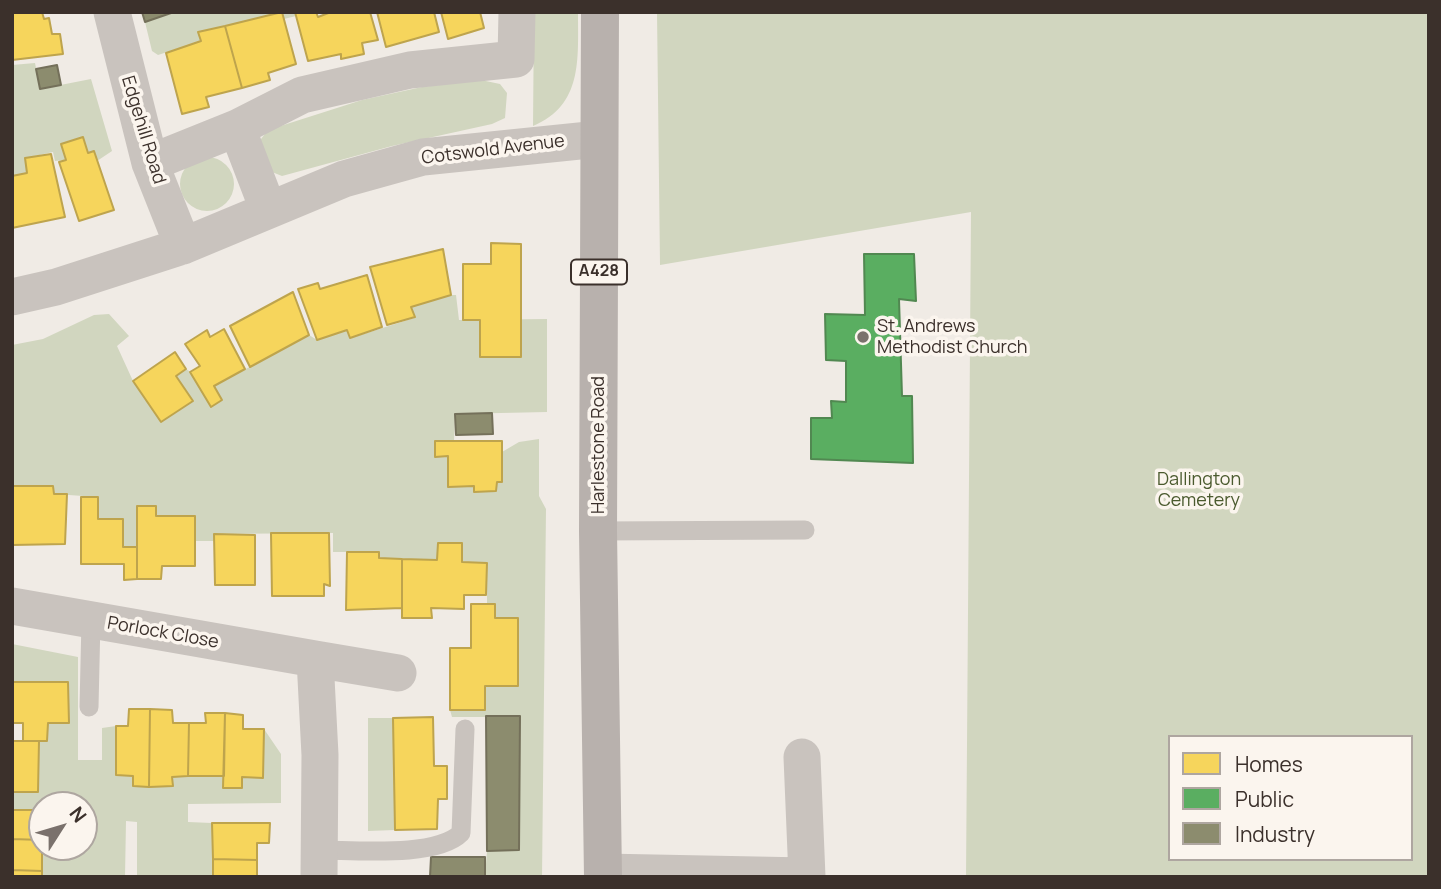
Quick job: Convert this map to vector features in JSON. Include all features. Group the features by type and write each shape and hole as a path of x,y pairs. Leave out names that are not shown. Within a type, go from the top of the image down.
{"main road":[{"name":"Harlestone Road","path":"600,12 598,531 603,874"}],"street":[{"name":"Edgehill Road","path":"112,12 150,163 183,246"},
{"path":"150,163 237,128 302,95 410,70 516,59 517,12"},
{"path":"237,128 268,209"},
{"name":"Cotswold Avenue","path":"12,297 56,287 183,246 344,179 423,157 599,139"},
{"name":"Porlock Close","path":"12,606 398,673"},
{"path":"314,660 320,755 319,863"},
{"path":"603,874 807,876 802,758"}],"lane":[{"path":"598,531 805,530"},
{"path":"89,707 91,620"},
{"path":"319,863 428,848 453,841 461,833 465,729"}],"green space":[{"path":"174,12 282,12 199,32 201,41 158,55 152,51 145,22"},
{"path":"282,12 295,12 296,16 284,19"},
{"path":"534,12 578,12 578,47 574,79 569,93 561,106 549,117 533,126"},
{"name":"Dallington Cemetery","path":"657,12 1429,12 1429,877 966,877 971,212 660,265"},
{"path":"35,63 40,89 91,79 112,151 97,161 94,151 88,153 82,137 61,144 66,160 55,161 53,152 26,158 27,173 12,176 12,65"},
{"path":"481,80 500,84 507,93 505,118 492,124 392,146 282,176 272,172 260,153 261,139 268,130 362,100 422,87"},
{"path":"207,157 226,165 234,184 226,203 207,211 188,203 180,184 188,165"},
{"path":"456,295 459,320 547,319 547,412 455,414 454,441 435,441 435,457 448,456 449,487 474,486 474,492 496,491 497,482 502,481 502,452 519,442 539,439 539,496 546,509 542,877 485,877 487,851 519,850 520,717 452,717 450,710 485,686 518,618 495,618 495,604 487,604 487,563 462,562 462,543 438,543 437,560 379,558 379,552 333,552 333,533 214,534 214,541 196,541 195,516 156,516 156,506 138,506 137,547 123,547 123,520 98,519 98,497 54,494 12,486 12,345 43,339 94,315 109,314 129,336 117,346 133,381 161,422 193,401 176,376 186,369 214,386 309,335 317,340 347,330 351,338 414,318 411,307"},
{"path":"12,644 78,657 78,760 102,760 102,728 116,726 116,775 133,776 133,786 173,786 173,777 224,776 242,787 242,777 263,778 264,729 281,754 281,803 188,804 188,822 212,823 213,877 137,877 137,822 126,821 125,877 42,877 42,861 98,861 98,791 38,791 39,741 47,741 48,723 69,723 68,682 12,682"},
{"path":"368,718 393,718 395,830 368,831"},
{"path":"12,792 28,792 28,810 12,809"}],"building: Homes":[{"path":"12,12 42,12 44,19 49,18 52,34 60,34 63,54 12,60"},
{"path":"282,12 296,64 268,73 270,80 242,88 225,26"},
{"path":"295,12 316,12 318,17 331,12 370,12 378,40 362,43 364,54 341,59 341,54 308,61"},
{"path":"377,12 434,12 439,32 386,47"},
{"path":"441,12 480,12 484,28 448,39"},
{"path":"225,26 242,88 206,97 209,107 182,114 166,53 201,41 198,32"},
{"path":"83,137 88,153 94,151 114,210 79,221 59,162 66,160 61,144"},
{"path":"51,154 65,217 12,228 12,176 27,173 25,158"},
{"path":"491,243 521,244 521,357 480,357 480,320 463,320 463,264 491,264"},
{"path":"443,249 451,295 411,307 415,317 387,325 370,267"},
{"path":"367,275 382,327 350,338 347,330 317,340 298,289 318,283 320,289"},
{"path":"293,292 309,335 250,367 230,326"},
{"path":"224,329 245,369 214,386 222,400 211,407 190,372 200,366 185,344 207,330 210,337"},
{"path":"175,352 186,369 176,376 193,401 161,422 133,381"},
{"path":"435,441 502,441 502,482 497,482 496,491 474,492 474,486 448,487 448,456 435,457"},
{"path":"12,486 53,486 54,494 67,494 65,544 12,545"},
{"path":"81,497 98,497 98,519 123,519 123,547 137,547 137,579 124,580 124,564 81,564"},
{"path":"137,506 156,506 156,516 195,516 195,566 162,566 161,579 137,579"},
{"path":"271,533 329,533 330,586 324,584 324,596 272,596"},
{"path":"214,534 255,535 255,585 215,585"},
{"path":"438,543 462,543 462,562 487,563 486,595 464,595 464,609 431,608 432,618 402,618 402,559 437,560"},
{"path":"347,552 379,552 379,558 402,559 402,608 346,610"},
{"path":"471,604 495,604 495,618 518,618 518,686 485,686 485,710 450,710 450,648 471,648"},
{"path":"12,682 68,682 69,723 48,723 47,741 23,741 23,723 12,723"},
{"path":"129,709 150,709 149,787 133,786 133,776 116,775 116,726 128,726"},
{"path":"150,709 172,710 173,723 189,723 188,776 172,777 173,786 149,787"},
{"path":"205,713 225,713 224,776 188,776 189,723 206,723"},
{"path":"225,713 243,715 243,729 264,729 263,778 242,777 242,788 223,788"},
{"path":"433,717 434,766 447,766 447,799 438,799 437,829 395,830 393,718"},
{"path":"12,741 39,741 38,791 12,792"},
{"path":"12,810 28,810 28,840 12,839"},
{"path":"212,823 270,823 269,843 257,843 257,860 213,859"},
{"path":"12,839 28,840 28,861 42,861 42,871 12,870"},
{"path":"213,859 257,860 257,877 213,877"},
{"path":"12,870 42,871 42,877 12,877"}],"building: Public":[{"name":"St. Andrews Methodist Church","path":"864,254 914,254 916,301 899,299 902,396 912,396 913,463 811,459 811,418 832,418 831,401 846,402 846,361 826,360 825,314 865,315"}],"building: Industry":[{"path":"142,12 174,12 145,22"},
{"path":"57,65 61,85 40,89 36,69"},
{"path":"492,413 493,434 456,435 455,414"},
{"path":"486,716 520,716 519,850 487,851"},
{"path":"431,857 485,857 485,877 430,877"}],"place":[{"name":"St. Andrews Methodist Church","path":"863,337"}]}
